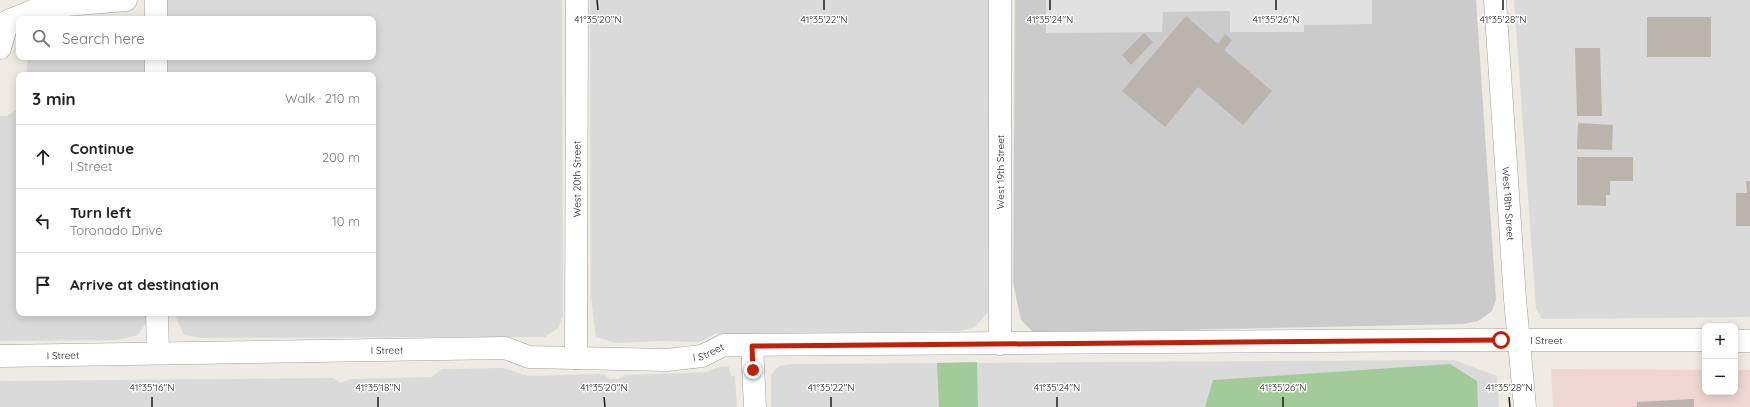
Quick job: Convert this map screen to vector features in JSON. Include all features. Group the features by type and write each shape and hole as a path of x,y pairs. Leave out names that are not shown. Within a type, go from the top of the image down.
{"street":[{"path":"20,16 42,7 126,0"},
{"path":"156,0 156,16"},
{"name":"West 20th Street","path":"576,358 577,0"},
{"name":"West 19th Street","path":"1000,0 1000,344"},
{"name":"West 18th Street","path":"1495,0 1525,407"},
{"path":"0,48 8,21 16,18"},
{"path":"156,60 156,72"},
{"path":"157,316 158,353"},
{"name":"I Street","path":"0,356 505,348 529,357 667,360 702,356 724,345 1702,340"},
{"path":"1738,341 1750,341"},
{"path":"752,346 755,407"}],"shaded area":[{"path":"165,0 562,0 563,316 558,328 545,337 202,338 184,335 175,316 376,316 376,72 167,72 166,60 376,60 376,16 166,16"},
{"path":"590,0 989,0 988,312 975,327 960,331 714,334 700,342 662,341 616,343 596,337 591,297"},
{"path":"1015,0 1476,0 1496,299 1492,311 1478,321 1463,324 1034,333 1021,320 1013,283"},
{"path":"1046,0 1372,0 1372,24 1304,25 1304,32 1230,32 1230,11 1163,12 1162,32 1046,33"},
{"path":"1514,0 1750,0 1750,317 1542,319 1536,309"},
{"path":"28,60 145,60 146,72 26,72"},
{"path":"16,110 16,316 150,316 138,335 116,340 0,341 0,116 7,116"},
{"path":"1454,360 1497,376 1499,407 771,407 771,375 779,366 792,364"},
{"path":"722,366 729,367 731,376 735,376 737,407 0,407 0,381 333,378 341,383 350,379 432,377 442,369 503,368 528,376 604,374 609,379 618,379 625,375 707,372"},
{"path":"1551,369 1702,370 1702,395 1738,395 1738,370 1750,370 1750,407 1553,407"}],"green space":[{"path":"977,362 978,407 939,407 937,363"},
{"path":"1450,364 1477,381 1478,407 1205,407 1213,380"}],"building":[{"path":"1186,16 1218,44 1225,34 1232,40 1224,50 1272,91 1243,125 1198,87 1165,127 1122,91"},
{"path":"1647,17 1711,17 1711,57 1647,57"},
{"path":"1144,33 1153,42 1131,65 1122,55"},
{"path":"1575,48 1600,48 1602,116 1577,116"},
{"path":"1578,123 1613,125 1612,150 1577,149"},
{"path":"1577,157 1633,157 1633,181 1610,181 1610,195 1606,195 1606,206 1577,205"},
{"path":"1746,181 1750,181 1750,226 1736,226 1736,193 1747,193"},
{"path":"1694,399 1694,407 1637,407 1637,402"}],"route":[{"path":"753,370 752,346 1501,340"}]}
